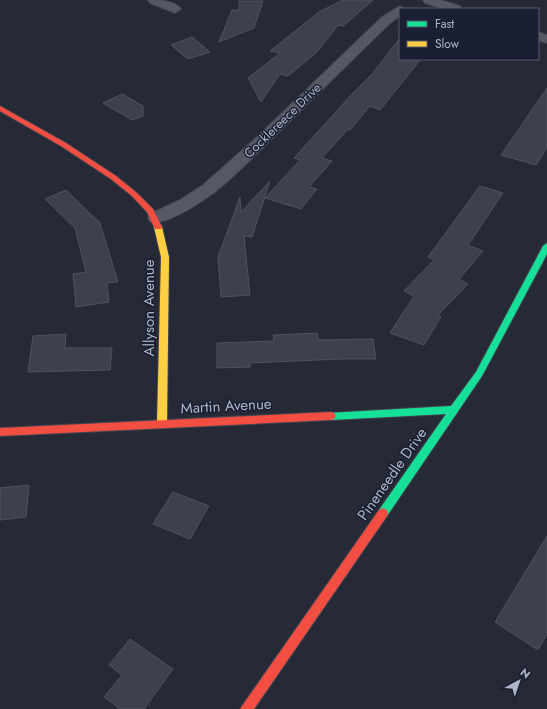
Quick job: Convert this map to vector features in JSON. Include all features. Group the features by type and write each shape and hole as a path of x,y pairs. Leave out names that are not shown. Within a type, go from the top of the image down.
{"street":[{"path":"154,0 175,9"},
{"path":"429,0 453,8"},
{"name":"Cocklereece Drive","path":"156,218 186,204 209,188 261,141 386,20 399,11"},
{"name":"Allyson Avenue","path":"0,108 90,161 127,186 156,218 165,257 162,423"},
{"name":"Pineneedle Drive","path":"246,709 479,374 547,246"},
{"name":"Martin Avenue","path":"0,432 453,410"}],"building":[{"path":"343,0 373,0 343,26 338,25 317,52 288,76 280,74 261,102 248,78 280,53 270,51 319,12"},
{"path":"239,1 263,1 254,28 219,42 232,10 239,10"},
{"path":"192,37 210,52 188,59 171,45"},
{"path":"399,39 399,60 420,60 380,110 370,106 350,130 348,129 322,158 332,161 309,187 317,189 301,209 265,198 300,160 294,158 373,73"},
{"path":"547,88 547,148 536,165 501,155"},
{"path":"122,94 143,106 143,116 132,120 103,103"},
{"path":"270,181 252,237 244,236 250,295 221,297 218,257 240,197 241,212"},
{"path":"480,186 503,193 468,245 483,251 459,279 468,284 438,315 441,317 424,345 390,333 414,296 404,291 434,260 428,257"},
{"path":"66,190 100,223 118,282 107,283 109,302 76,307 73,274 86,272 75,228 45,199"},
{"path":"317,333 318,340 373,339 376,359 250,363 250,367 217,368 217,343 274,341 273,335"},
{"path":"66,334 65,348 112,348 110,370 28,372 33,336"},
{"path":"29,485 26,517 0,520 0,488"},
{"path":"173,492 209,506 190,539 153,524"},
{"path":"547,536 547,634 538,650 495,622"},
{"path":"130,639 173,669 144,709 120,709 104,697 122,675 109,665"}],"traffic: fast":[{"path":"383,513 479,374 547,246"},
{"path":"331,416 453,410"}],"traffic: slow":[{"path":"158,227 165,257 162,423"}],"traffic: jam":[{"path":"0,108 90,160 114,177 135,194 150,211 158,227"},
{"path":"0,432 331,416"},
{"path":"246,709 383,513"}]}
